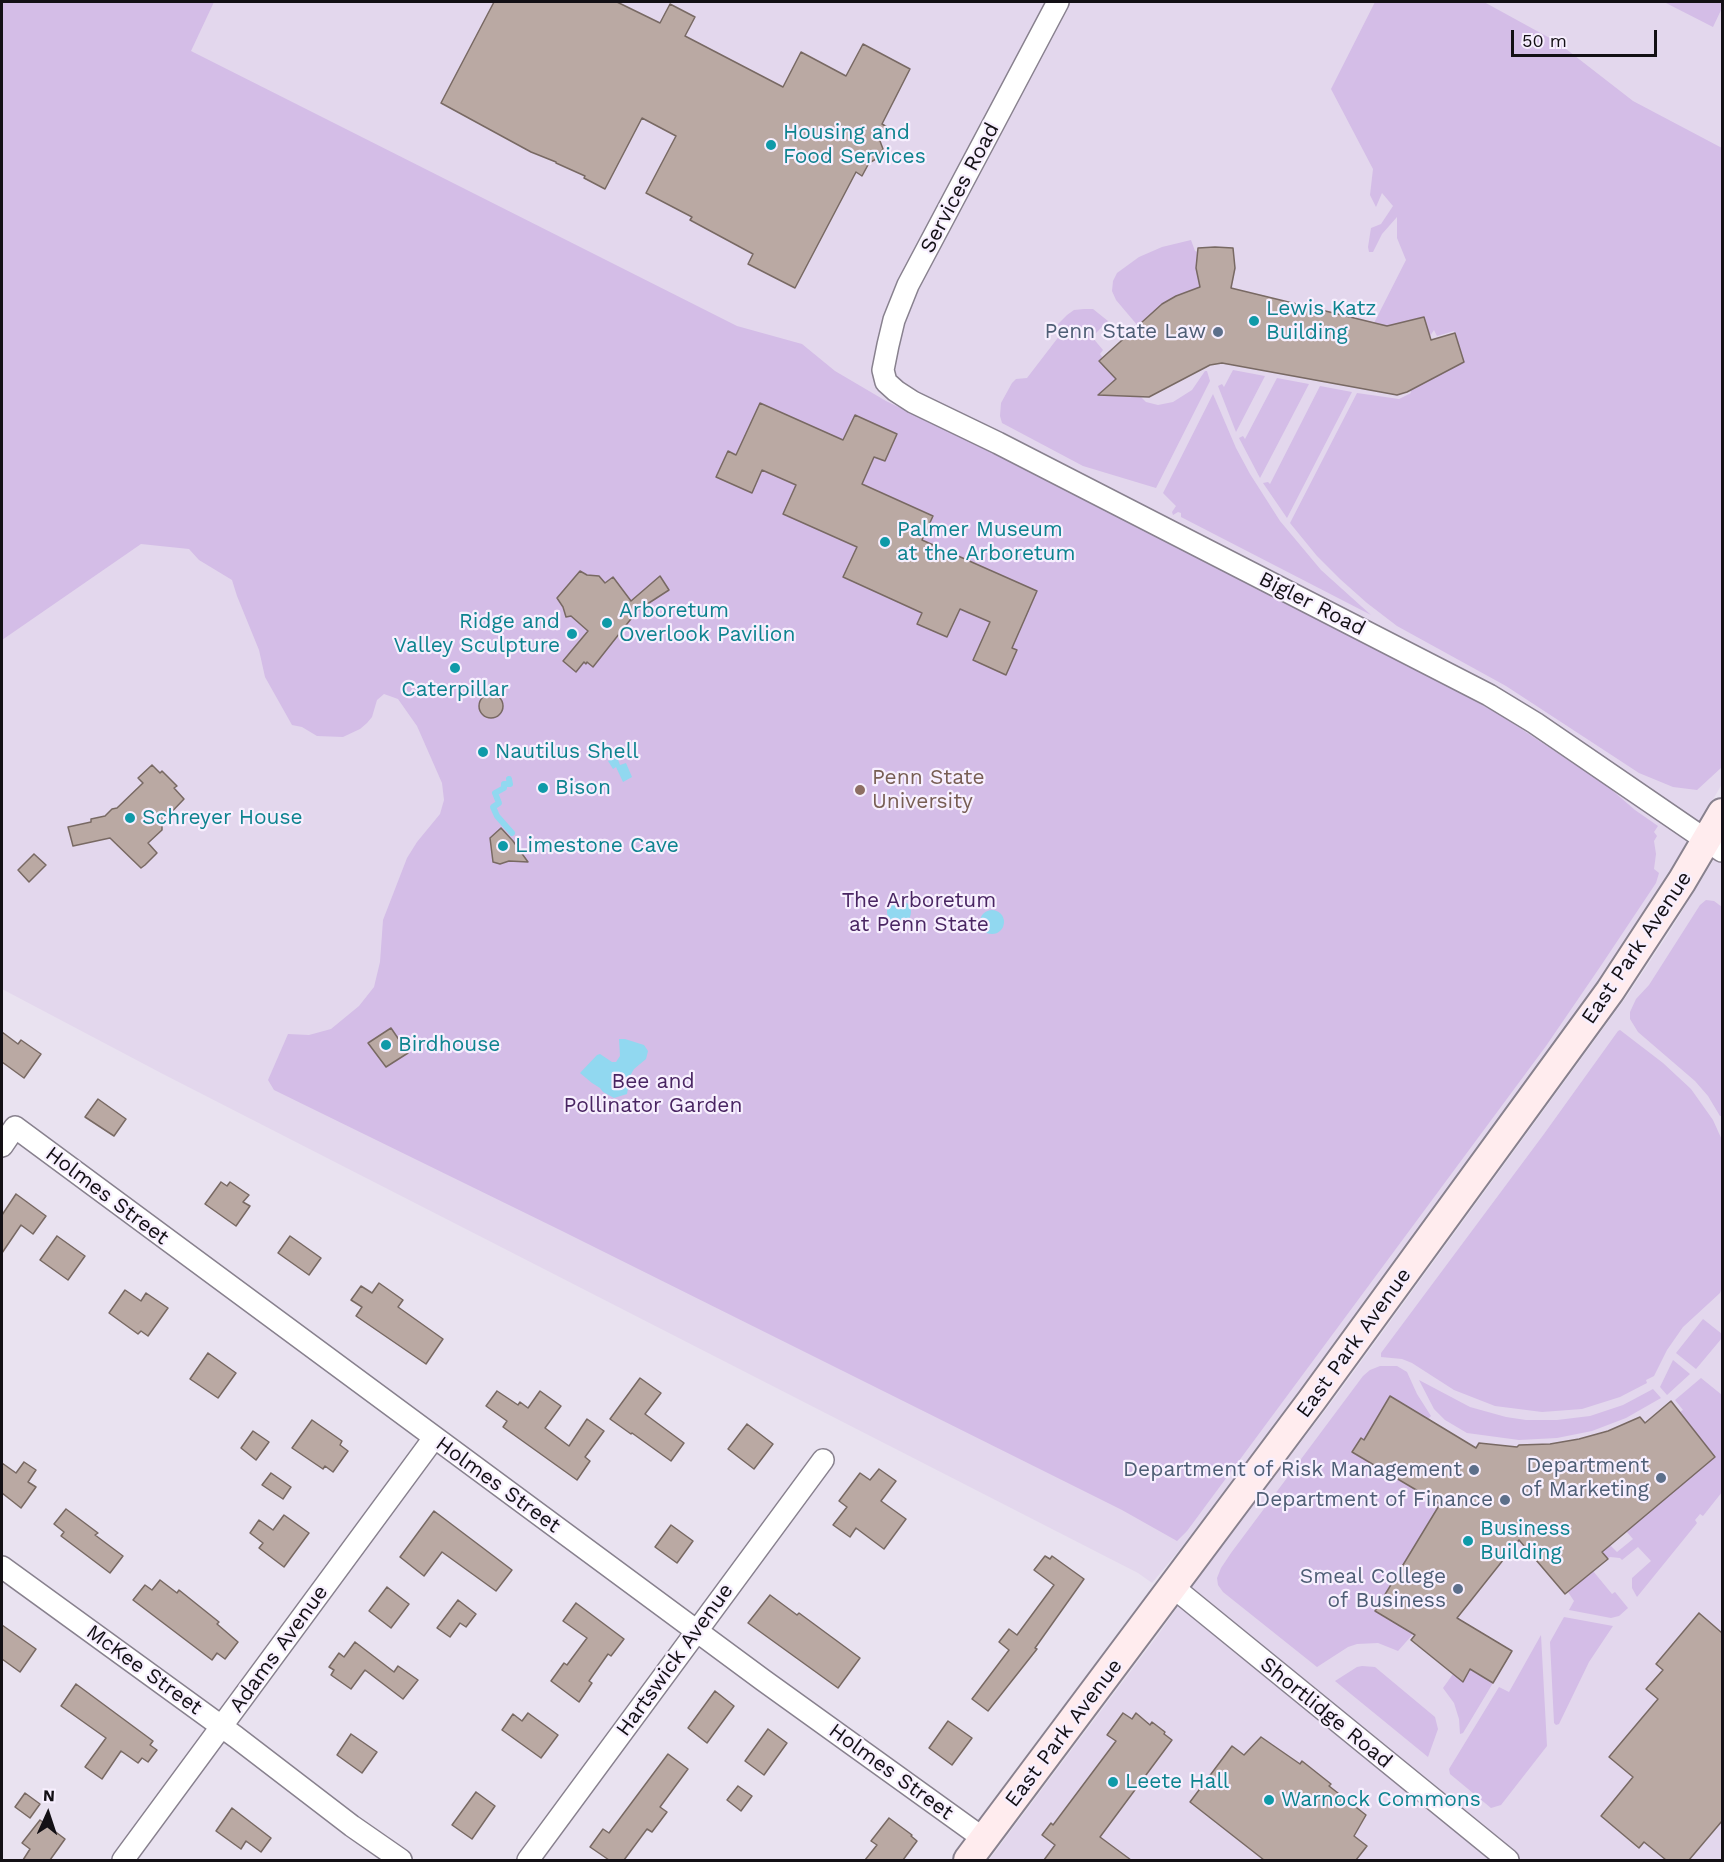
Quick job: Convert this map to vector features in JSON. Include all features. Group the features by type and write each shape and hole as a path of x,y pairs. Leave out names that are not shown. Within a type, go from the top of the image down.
{"main road":[{"name":"East Park Avenue","path":"976,1850 1326,1381 1610,991 1682,881 1714,845 1722,813"}],"street":[{"name":"Services Road","path":"886,382 883,370 888,345 894,320 908,285 1058,2"},
{"name":"Bigler Road","path":"886,382 913,402 998,443 1489,695 1535,723 1714,845"},
{"name":"Holmes Street","path":"2,1146 15,1127 696,1630 976,1850"},
{"name":"Adams Avenue","path":"123,1860 434,1438"},
{"name":"Hartswick Avenue","path":"528,1860 823,1460"},
{"name":"McKee Street","path":"2,1567 222,1726 401,1860"},
{"name":"Shortlidge Road","path":"1173,1587 1508,1860"}],"shaded area":[{"name":"Penn State University","path":"2,2 1722,2 1722,784 1661,889 1577,1014 1211,1512 1152,1583 1138,1573 161,1073 2,989"},
{"path":"1722,846 1722,1860 989,1860 1158,1635 1211,1559 1334,1399 1629,993"}],"green space":[{"name":"The Arboretum at Penn State","path":"2,2 214,2 191,51 737,326 802,344 835,371 886,401 996,454 1447,685 1500,715 1606,785 1658,826 1654,832 1657,836 1654,841 1656,854 1654,869 1659,873 1656,883 1600,967 1546,1046 1187,1531 1177,1541 1122,1510 274,1090 268,1080 288,1034 309,1035 331,1029 359,1006 374,987 380,962 383,920 407,858 440,814 444,800 442,783 417,726 398,699 384,694 377,700 372,717 367,723 343,737 317,736 302,727 292,725 265,677 259,650 232,580 199,560 189,549 141,544 2,640"},
{"path":"1375,2 1484,2 1557,42 1633,101 1722,148 1722,767 1697,790 1673,787 1639,773 1506,686 1397,626 1340,579 1317,556 1290,523 1357,393 1399,399 1411,393 1410,390 1464,362 1454,331 1437,336 1434,330 1430,336 1374,323 1406,260 1397,238 1397,217 1382,234 1373,252 1369,252 1371,228 1381,224 1393,206 1382,193 1376,207 1370,195 1373,169 1331,89"},
{"path":"1664,2 1722,2 1722,8 1713,27"},
{"path":"1191,240 1195,251 1198,252 1208,287 1194,289 1176,296 1159,307 1138,326 1116,300 1112,291 1117,273 1139,257 1162,247"},
{"path":"1093,309 1108,321 1092,337 1103,350 1100,354 1103,358 1099,361 1112,375 1119,376 1099,395 1141,397 1146,402 1158,405 1173,402 1192,390 1207,371 1210,381 1156,488 1083,466 1002,423 1001,403 1012,383 1016,379 1027,378 1060,335 1058,324 1074,310"},
{"path":"1233,370 1265,376 1236,432 1218,386 1222,384 1224,387"},
{"path":"1277,378 1309,384 1260,478 1239,438 1243,436 1245,439"},
{"path":"1320,386 1352,392 1287,518 1263,483 1270,484"},
{"path":"1213,394 1236,448 1280,521 1321,570 1371,615 1181,517 1181,513 1173,515 1172,512 1176,506 1163,493"},
{"path":"1706,900 1714,901 1722,907 1722,1116 1695,1081 1638,1032 1630,1019 1630,1012 1636,999 1649,985 1700,905"},
{"path":"1620,1030 1663,1063 1691,1089 1713,1120 1722,1140 1722,1288 1720,1293 1683,1327 1667,1350 1654,1376 1646,1380 1647,1383 1620,1397 1582,1409 1542,1412 1495,1406 1454,1390 1412,1363 1402,1359 1381,1357 1381,1353"},
{"path":"1703,1319 1722,1334 1722,1338 1696,1369 1676,1353"},
{"path":"1673,1360 1690,1374 1667,1395 1660,1387"},
{"path":"1380,1366 1397,1366 1407,1372 1431,1416 1428,1419 1364,1440 1361,1438 1353,1452 1440,1504 1399,1573 1392,1570 1387,1579 1393,1583 1375,1611 1413,1634 1398,1651 1378,1643 1357,1644 1348,1647 1317,1667 1223,1592 1218,1585 1217,1578 1231,1553 1363,1376"},
{"path":"1701,1378 1722,1395 1722,1492 1703,1516 1700,1514 1695,1520 1697,1523 1637,1597 1632,1588 1632,1578 1651,1561 1638,1547 1622,1560 1610,1557 1607,1559 1601,1552 1610,1545 1617,1552 1633,1539 1626,1531 1715,1457 1680,1412 1683,1410 1675,1400"},
{"path":"1419,1380 1470,1407 1526,1420 1557,1420 1590,1416 1623,1405 1653,1389 1661,1398 1626,1418 1592,1431 1557,1438 1519,1440 1467,1433 1445,1420 1434,1409"},
{"path":"1593,1571 1612,1594 1615,1592 1628,1608 1619,1616 1611,1618 1569,1610 1574,1601 1568,1592"},
{"path":"1564,1617 1613,1626 1589,1662 1559,1724 1556,1725 1554,1723 1550,1642"},
{"path":"1541,1635 1547,1746 1501,1805 1491,1808 1450,1774 1449,1769 1499,1687 1509,1692"},
{"path":"1362,1666 1375,1667 1435,1717 1438,1729 1428,1757 1335,1681"},
{"path":"1470,1669 1493,1683 1463,1733 1460,1734 1459,1719 1454,1703 1443,1688 1453,1674 1463,1682"}],"water":[{"path":"617,757 620,765 626,763 632,777 623,782 616,767 613,769 608,761"},
{"path":"899,900 904,901 910,907 910,917 904,923 899,924 894,923 888,917 887,912 888,907 894,901"},
{"path":"992,910 1001,913 1004,922 1001,931 992,934 983,931 980,922 983,913"},
{"path":"619,1039 644,1045 648,1051 646,1059 634,1069 630,1076 627,1094 614,1098 580,1073 600,1054 616,1062 620,1056"}],"building":[{"name":"Housing and Food Services","path":"494,2 617,2 660,23 670,4 695,17 685,36 783,87 801,52 846,76 863,44 910,69 882,124 887,127 880,141 883,149 876,159 869,163 862,176 856,172 795,288 748,264 753,254 690,220 692,217 646,193 676,136 642,118 605,189 584,178 585,176 531,152 441,103"},
{"name":"Lewis Katz Building","path":"1198,248 1233,248 1235,268 1231,288 1387,326 1424,317 1431,340 1455,333 1464,362 1397,395 1222,363 1210,365 1149,397 1098,395 1116,379 1099,361 1162,304 1200,287 1196,268"},
{"name":"Palmer Museum at the Arboretum","path":"760,403 843,440 855,415 897,434 885,461 874,457 862,484 933,516 922,540 1037,591 1012,648 1017,650 1006,675 973,660 990,622 960,609 947,637 917,624 922,613 843,577 857,547 783,514 796,485 762,470 752,493 716,477 728,451 736,455"},
{"name":"Arboretum Overlook Pavilion","path":"580,571 587,575 599,576 605,583 613,577 631,601 660,576 669,590 638,610 593,667 584,662 576,672 563,661 588,631 571,616 566,617 557,598"},
{"path":"491,694 499,698 503,706 499,714 491,718 483,714 479,706 483,698"},
{"name":"Schreyer House","path":"152,765 160,773 162,771 177,786 174,788 184,799 162,822 162,830 148,843 157,853 141,868 110,838 73,846 68,827 91,822 91,819 105,816 112,809 117,808 143,783 138,778"},
{"name":"Limestone Cave","path":"501,828 528,862 509,861 500,864 493,862 490,838"},
{"path":"34,854 46,865 29,882 18,870"},
{"name":"Birdhouse","path":"391,1028 408,1053 386,1067 368,1043"},
{"path":"2,1032 18,1044 21,1040 41,1054 24,1078 2,1062"},
{"path":"98,1099 126,1119 114,1136 85,1117"},
{"path":"221,1182 227,1186 230,1182 249,1195 243,1202 250,1206 236,1226 205,1204"},
{"path":"16,1194 46,1216 33,1234 21,1225 2,1253 2,1215"},
{"path":"57,1236 85,1256 68,1280 40,1260"},
{"path":"290,1236 321,1258 309,1275 278,1253"},
{"path":"379,1283 403,1300 398,1307 443,1339 426,1364 356,1316 362,1307 351,1300 361,1286 372,1293"},
{"path":"125,1290 141,1301 146,1293 168,1308 148,1336 141,1331 138,1334 109,1313"},
{"path":"208,1353 236,1373 218,1398 190,1379"},
{"path":"640,1378 661,1393 645,1414 684,1443 671,1461 610,1419"},
{"path":"497,1391 518,1405 520,1402 528,1408 540,1391 561,1406 545,1428 569,1446 587,1419 604,1431 585,1457 590,1461 577,1480 503,1427 507,1421 486,1406"},
{"name":"Business Building","path":"1390,1396 1476,1448 1479,1443 1517,1447 1579,1439 1608,1431 1640,1417 1645,1423 1671,1401 1715,1457 1602,1552 1608,1559 1565,1594 1519,1540 1457,1618 1512,1651 1493,1683 1470,1669 1463,1682 1411,1640 1415,1635 1375,1611 1440,1504 1352,1452 1361,1438 1364,1440"},
{"path":"312,1420 342,1441 340,1445 348,1451 333,1472 325,1466 323,1469 292,1448"},
{"path":"747,1424 773,1444 754,1469 728,1449"},
{"path":"253,1431 269,1442 256,1460 241,1448"},
{"path":"24,1462 36,1470 28,1482 36,1487 21,1508 2,1493 2,1463 16,1473"},
{"path":"879,1469 896,1481 881,1501 906,1519 884,1549 856,1528 850,1537 833,1525 847,1507 839,1501 860,1473 870,1480"},
{"path":"271,1473 291,1487 283,1499 262,1485"},
{"path":"66,1509 98,1533 95,1535 123,1556 110,1573 61,1536 64,1532 54,1524"},
{"path":"434,1511 512,1570 496,1591 442,1552 424,1576 400,1557"},
{"path":"284,1515 309,1533 284,1567 259,1548 263,1543 250,1533 259,1520 273,1530"},
{"path":"671,1525 693,1541 677,1563 655,1547"},
{"path":"1045,1556 1050,1559 1052,1556 1084,1579 1035,1648 1037,1649 988,1711 972,1699 1009,1650 999,1642 1009,1629 1017,1635 1054,1585 1034,1570"},
{"path":"160,1580 177,1593 179,1590 219,1622 217,1624 238,1642 225,1659 217,1653 212,1660 133,1600 145,1585 152,1590"},
{"path":"387,1587 409,1604 391,1628 369,1611"},
{"path":"770,1595 797,1615 799,1613 860,1658 838,1688 748,1623"},
{"path":"458,1600 476,1614 466,1627 460,1623 450,1637 437,1628"},
{"path":"576,1603 624,1639 611,1656 608,1654 589,1681 592,1683 579,1702 551,1681 564,1663 567,1665 587,1638 563,1621"},
{"path":"1699,1613 1722,1633 1722,1821 1689,1860 1666,1860 1644,1842 1639,1848 1601,1816 1633,1777 1609,1757 1658,1699 1646,1689 1663,1670 1656,1664"},
{"path":"2,1625 36,1649 20,1672 2,1659"},
{"path":"355,1642 394,1672 398,1666 418,1680 403,1699 365,1670 351,1689 331,1675 334,1670 329,1667 339,1653 344,1657"},
{"path":"76,1684 153,1741 150,1745 157,1750 148,1762 142,1758 138,1763 121,1751 102,1779 85,1767 106,1738 61,1706"},
{"path":"715,1691 734,1706 707,1743 688,1728"},
{"path":"528,1713 558,1735 541,1758 502,1730 513,1714 522,1721"},
{"name":"Leete Hall","path":"1123,1713 1132,1719 1136,1713 1150,1725 1152,1722 1172,1740 1100,1837 1131,1860 1044,1860 1055,1845 1042,1835 1051,1823 1053,1825 1116,1741 1107,1735"},
{"path":"948,1721 972,1738 952,1765 929,1748"},
{"path":"768,1729 787,1743 764,1775 745,1761"},
{"path":"351,1734 377,1752 362,1773 337,1755"},
{"name":"Warnock Commons","path":"1261,1737 1300,1764 1302,1761 1366,1815 1354,1836 1367,1846 1356,1860 1264,1860 1190,1802 1232,1746 1244,1755"},
{"path":"668,1754 688,1769 660,1807 667,1812 652,1832 647,1829 624,1860 609,1860 590,1847 603,1829 609,1833"},
{"path":"738,1786 752,1796 741,1811 727,1800"},
{"path":"476,1792 495,1806 472,1839 452,1825"},
{"path":"25,1793 40,1804 30,1818 15,1807"},
{"path":"232,1808 271,1838 261,1852 246,1841 241,1849 216,1831"},
{"path":"889,1818 917,1841 903,1860 865,1860 877,1845 871,1841"},
{"path":"40,1820 65,1839 50,1860 23,1860 30,1849 22,1843"}],"waterway":[{"path":"509,779 510,784 504,784 504,788 495,793 499,803 493,807 497,816 512,833"}],"place":[{"name":"Housing and Food Services","path":"771,145"},
{"name":"Lewis Katz Building","path":"1254,321"},
{"name":"Penn State Law","path":"1218,332"},
{"name":"Palmer Museum at the Arboretum","path":"885,542"},
{"name":"Arboretum Overlook Pavilion","path":"607,623"},
{"name":"Ridge and Valley Sculpture","path":"572,634"},
{"name":"Caterpillar","path":"455,668"},
{"name":"Nautilus Shell","path":"483,752"},
{"name":"Bison","path":"543,788"},
{"name":"Penn State University","path":"860,790"},
{"name":"Schreyer House","path":"130,818"},
{"name":"Limestone Cave","path":"503,846"},
{"name":"Birdhouse","path":"386,1045"},
{"name":"Department of Risk Management","path":"1474,1470"},
{"name":"Department of Marketing","path":"1661,1478"},
{"name":"Department of Finance","path":"1505,1500"},
{"name":"Business Building","path":"1468,1541"},
{"name":"Smeal College of Business","path":"1458,1589"},
{"name":"Leete Hall","path":"1113,1782"},
{"name":"Warnock Commons","path":"1269,1800"}],"park label":[{"name":"Bee and Pollinator Garden","path":"653,1094"}]}
